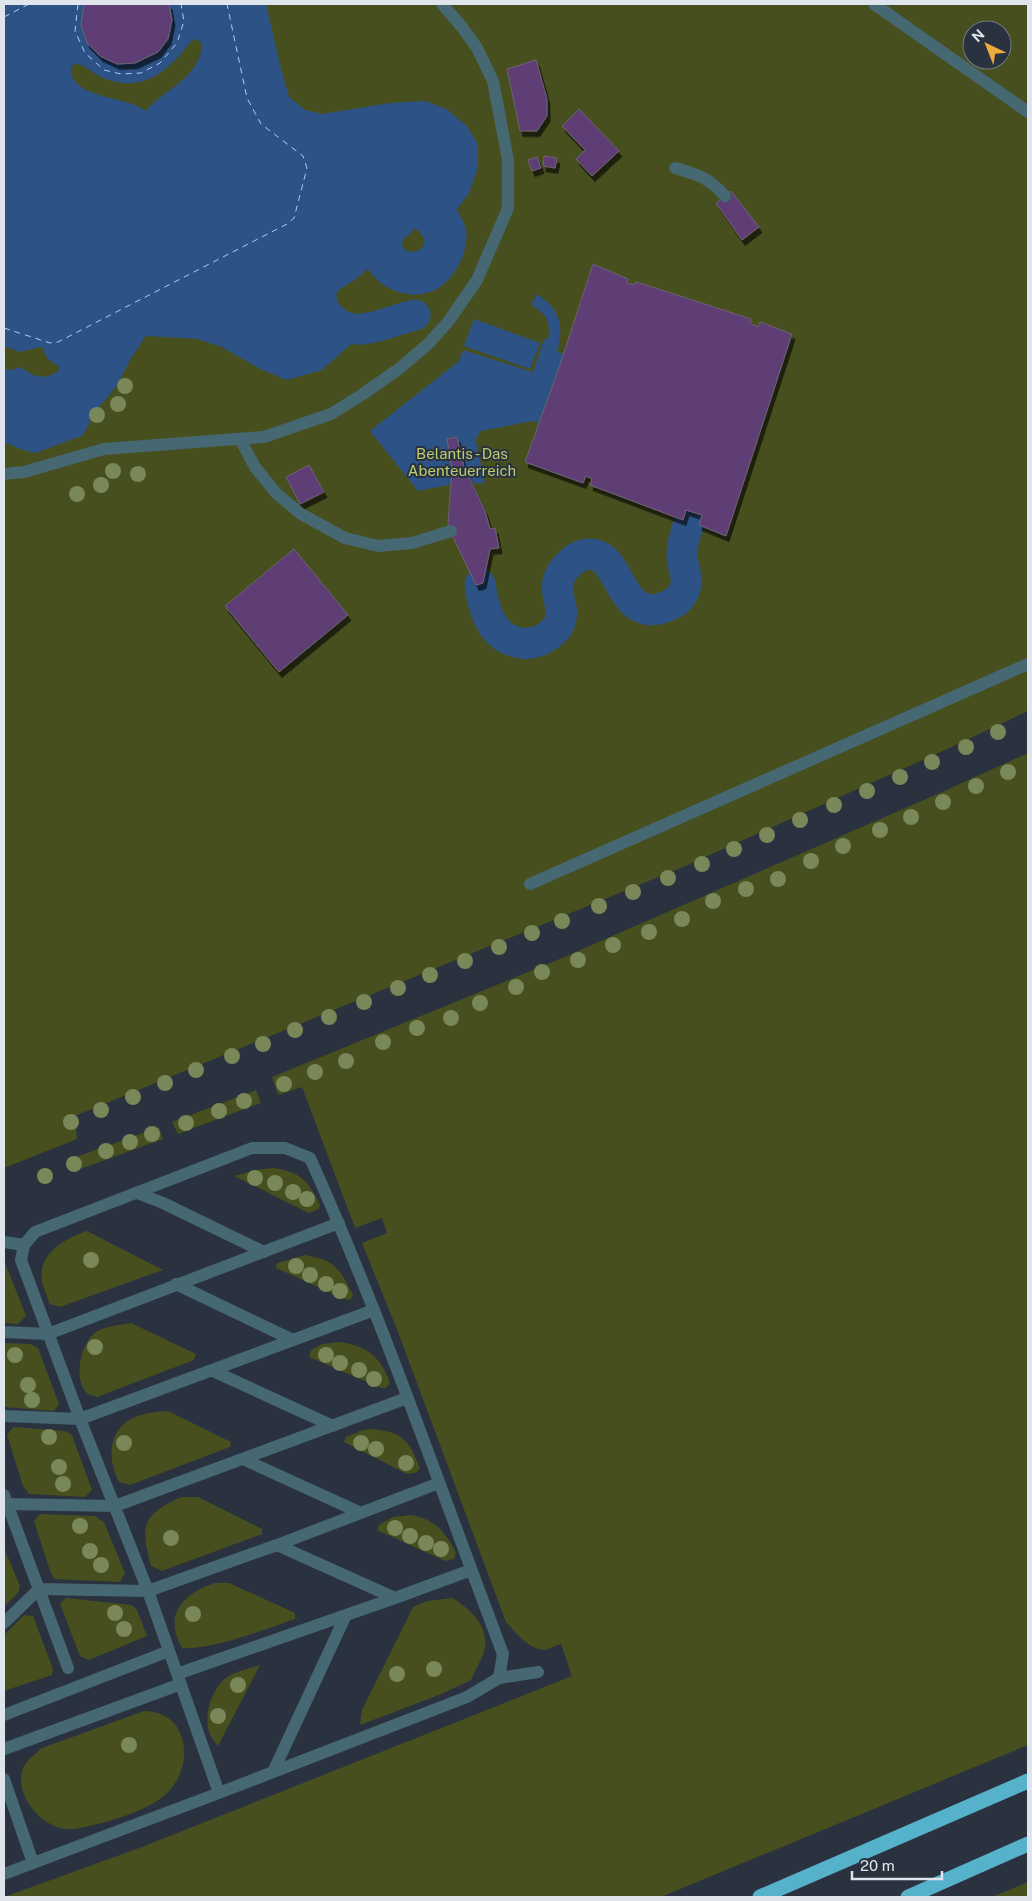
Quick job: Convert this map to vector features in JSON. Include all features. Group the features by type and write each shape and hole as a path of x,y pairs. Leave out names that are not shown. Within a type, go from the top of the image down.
{"highway":[{"path":"760,1897 1028,1781"},
{"path":"908,1897 1028,1844"}],"street":[{"path":"4,474 24,472 104,449 264,437 322,416 363,394 400,368 429,343 448,322 477,280 508,208 508,160 493,81 477,48 442,4"},
{"path":"874,4 1028,112"},
{"path":"675,168 696,174 712,182 725,196"},
{"path":"240,439 255,467 276,493 300,514 345,538 378,546 424,540 451,532"},
{"path":"530,884 1028,664"},
{"path":"219,1793 148,1591 80,1419 21,1260 24,1244 35,1232 252,1148 285,1148 310,1158 340,1223 374,1310 503,1654 499,1678"},
{"path":"137,1193 163,1203 264,1252"},
{"path":"4,1332 48,1334 340,1223"},
{"path":"4,1242 24,1244"},
{"path":"176,1284 293,1340"},
{"path":"4,1416 80,1419 374,1310"},
{"path":"213,1371 333,1426"},
{"path":"68,1668 5,1502 115,1506 407,1398"},
{"path":"243,1459 361,1513"},
{"path":"4,1623 39,1590 148,1591 277,1545 439,1483"},
{"path":"277,1545 395,1598"},
{"path":"4,1749 179,1679 346,1615 471,1570"},
{"path":"273,1772 346,1615"},
{"path":"4,1715 169,1651"},
{"path":"4,1874 467,1697 499,1678 538,1672"},
{"path":"4,1780 33,1863"}],"green space":[{"name":"Belantis - Das Abenteuerreich","path":"4,4 1028,4 1028,711 683,867 75,1116 77,1139 4,1168"},
{"path":"1028,753 1028,1745 661,1897 4,1897 142,1847 572,1676 561,1644 545,1650 534,1647 523,1640 506,1622 396,1327 362,1243 387,1233 382,1218 355,1228 302,1087 278,1095 272,1077 555,961"},
{"path":"256,1090 261,1103 178,1134 172,1122"},
{"path":"159,1127 163,1139 72,1172 68,1160"},
{"path":"273,1168 290,1172 302,1178 320,1204 319,1209 309,1213 234,1176"},
{"path":"87,1231 163,1270 60,1307 49,1304 42,1282 44,1263 61,1243"},
{"path":"305,1255 323,1260 335,1267 344,1278 353,1295 351,1299 347,1300 276,1268 277,1263"},
{"path":"4,1260 26,1316 18,1324 4,1323"},
{"path":"131,1323 196,1354 194,1360 97,1397 88,1394 82,1386 79,1370 80,1360 86,1344 100,1330"},
{"path":"340,1342 358,1346 377,1359 390,1383 386,1388 381,1388 309,1357 311,1350 322,1344"},
{"path":"4,1343 30,1344 38,1348 59,1404 54,1411 4,1407"},
{"path":"168,1411 231,1442 230,1447 130,1485 119,1482 115,1473 112,1455 114,1437 125,1423 137,1416"},
{"path":"13,1427 65,1431 72,1435 92,1490 85,1497 29,1494 23,1486 7,1435"},
{"path":"363,1430 383,1430 404,1440 413,1451 420,1468 416,1473 407,1474 344,1442 346,1437"},
{"path":"181,1497 198,1497 262,1529 262,1534 162,1571 151,1566 145,1531 147,1523 158,1510"},
{"path":"40,1514 95,1516 104,1522 125,1573 120,1582 55,1579 50,1571 34,1521"},
{"path":"411,1515 433,1523 448,1538 456,1552 454,1559 445,1561 377,1530 380,1524 393,1517"},
{"path":"4,1548 20,1586 18,1593 4,1607"},
{"path":"215,1583 229,1583 295,1613 295,1619 209,1646 182,1648 174,1625 179,1607 193,1593"},
{"path":"66,1598 132,1605 137,1610 147,1636 89,1660 80,1656 60,1604"},
{"path":"453,1598 476,1618 484,1632 485,1648 483,1656 471,1680 439,1695 360,1725 362,1710 413,1607 427,1601"},
{"path":"24,1615 33,1616 53,1669 52,1675 4,1691 4,1635"},
{"path":"260,1665 218,1746 210,1736 207,1718 210,1703 216,1689 226,1678"},
{"path":"144,1711 160,1714 171,1720 179,1731 183,1743 184,1757 181,1771 175,1784 165,1795 134,1813 96,1825 73,1829 52,1825 34,1811 23,1792 21,1781 23,1767 33,1756 42,1748"},
{"path":"1028,1882 1028,1897 992,1897"}],"water":[{"path":"4,4 266,4 289,97 305,110 322,114 390,103 425,101 446,109 467,126 478,145 478,167 469,193 452,216 432,198 416,193 400,194 384,199 368,216 351,254 345,260 336,263 337,266 321,278 316,296 317,305 325,321 336,330 359,337 322,370 287,380 260,369 222,347 197,339 146,336 131,358 116,387 94,413 83,435 36,453 4,442 4,369 12,370 20,367 33,375 46,377 58,372 59,367 47,358 44,349 41,347 20,352 4,346","holes":["195,39 201,43 202,49 198,61 192,70 146,111 126,102 89,91 79,85 73,77 71,67 75,64 81,65 99,76 113,81 139,82 162,72"]},
{"path":"537,294 556,312 560,326 557,352 564,354 539,423 533,421 481,431 476,441 485,483 473,484 472,480 418,491 370,431 459,361 463,350 533,372 544,339 548,340 549,333 547,319 531,304"},
{"path":"474,319 540,343 530,369 464,346"}],"building":[{"path":"84,4 169,4 172,20 168,39 158,52 135,63 117,64 100,56 87,43 81,25"},
{"path":"536,60 547,99 547,116 537,131 520,131 507,69"},
{"path":"579,109 619,151 592,176 576,159 585,150 562,126"},
{"path":"544,156 557,158 555,168 543,166"},
{"path":"537,157 541,168 532,171 528,160"},
{"path":"731,191 759,227 742,240 716,203"},
{"path":"593,264 628,279 627,283 634,285 635,282 640,283 751,319 750,323 758,327 760,322 792,334 726,536 699,525 702,515 686,510 683,520 590,485 592,479 586,476 583,483 525,462 560,365"},
{"path":"457,437 464,467 485,511 490,529 495,528 499,548 490,549 483,583 476,585 448,524 452,469 447,439"},
{"path":"309,465 324,492 300,504 286,477"},
{"path":"294,549 348,615 279,672 225,606"}],"waterway":[{"path":"401,221 388,232 387,247 392,258 402,265 413,267 425,264 436,254 440,243 437,231 429,220 419,212 406,209 393,213 380,228 376,244 383,263 394,273 408,278 423,278 434,272 447,253 451,241 449,228 445,220 434,208 419,200 408,198 390,202 381,207 375,214 357,257 324,284 321,300 330,317 339,325 349,328 371,328 415,315"},
{"path":"480,584 484,606 494,627 505,637 519,643 541,640 550,635 558,626 561,615 557,590 560,576 569,564 583,555 596,555 605,560 634,603 645,609 659,609 679,599 686,586 682,547 693,512"}],"ferry route":[{"path":"4,17 29,4"},
{"path":"78,4 75,31 85,53 104,70 121,74 141,73 160,63 177,43 184,21 181,4"},
{"path":"4,328 50,343 58,342 287,224 294,218 307,168 303,156 261,124 247,98 227,4"}]}
